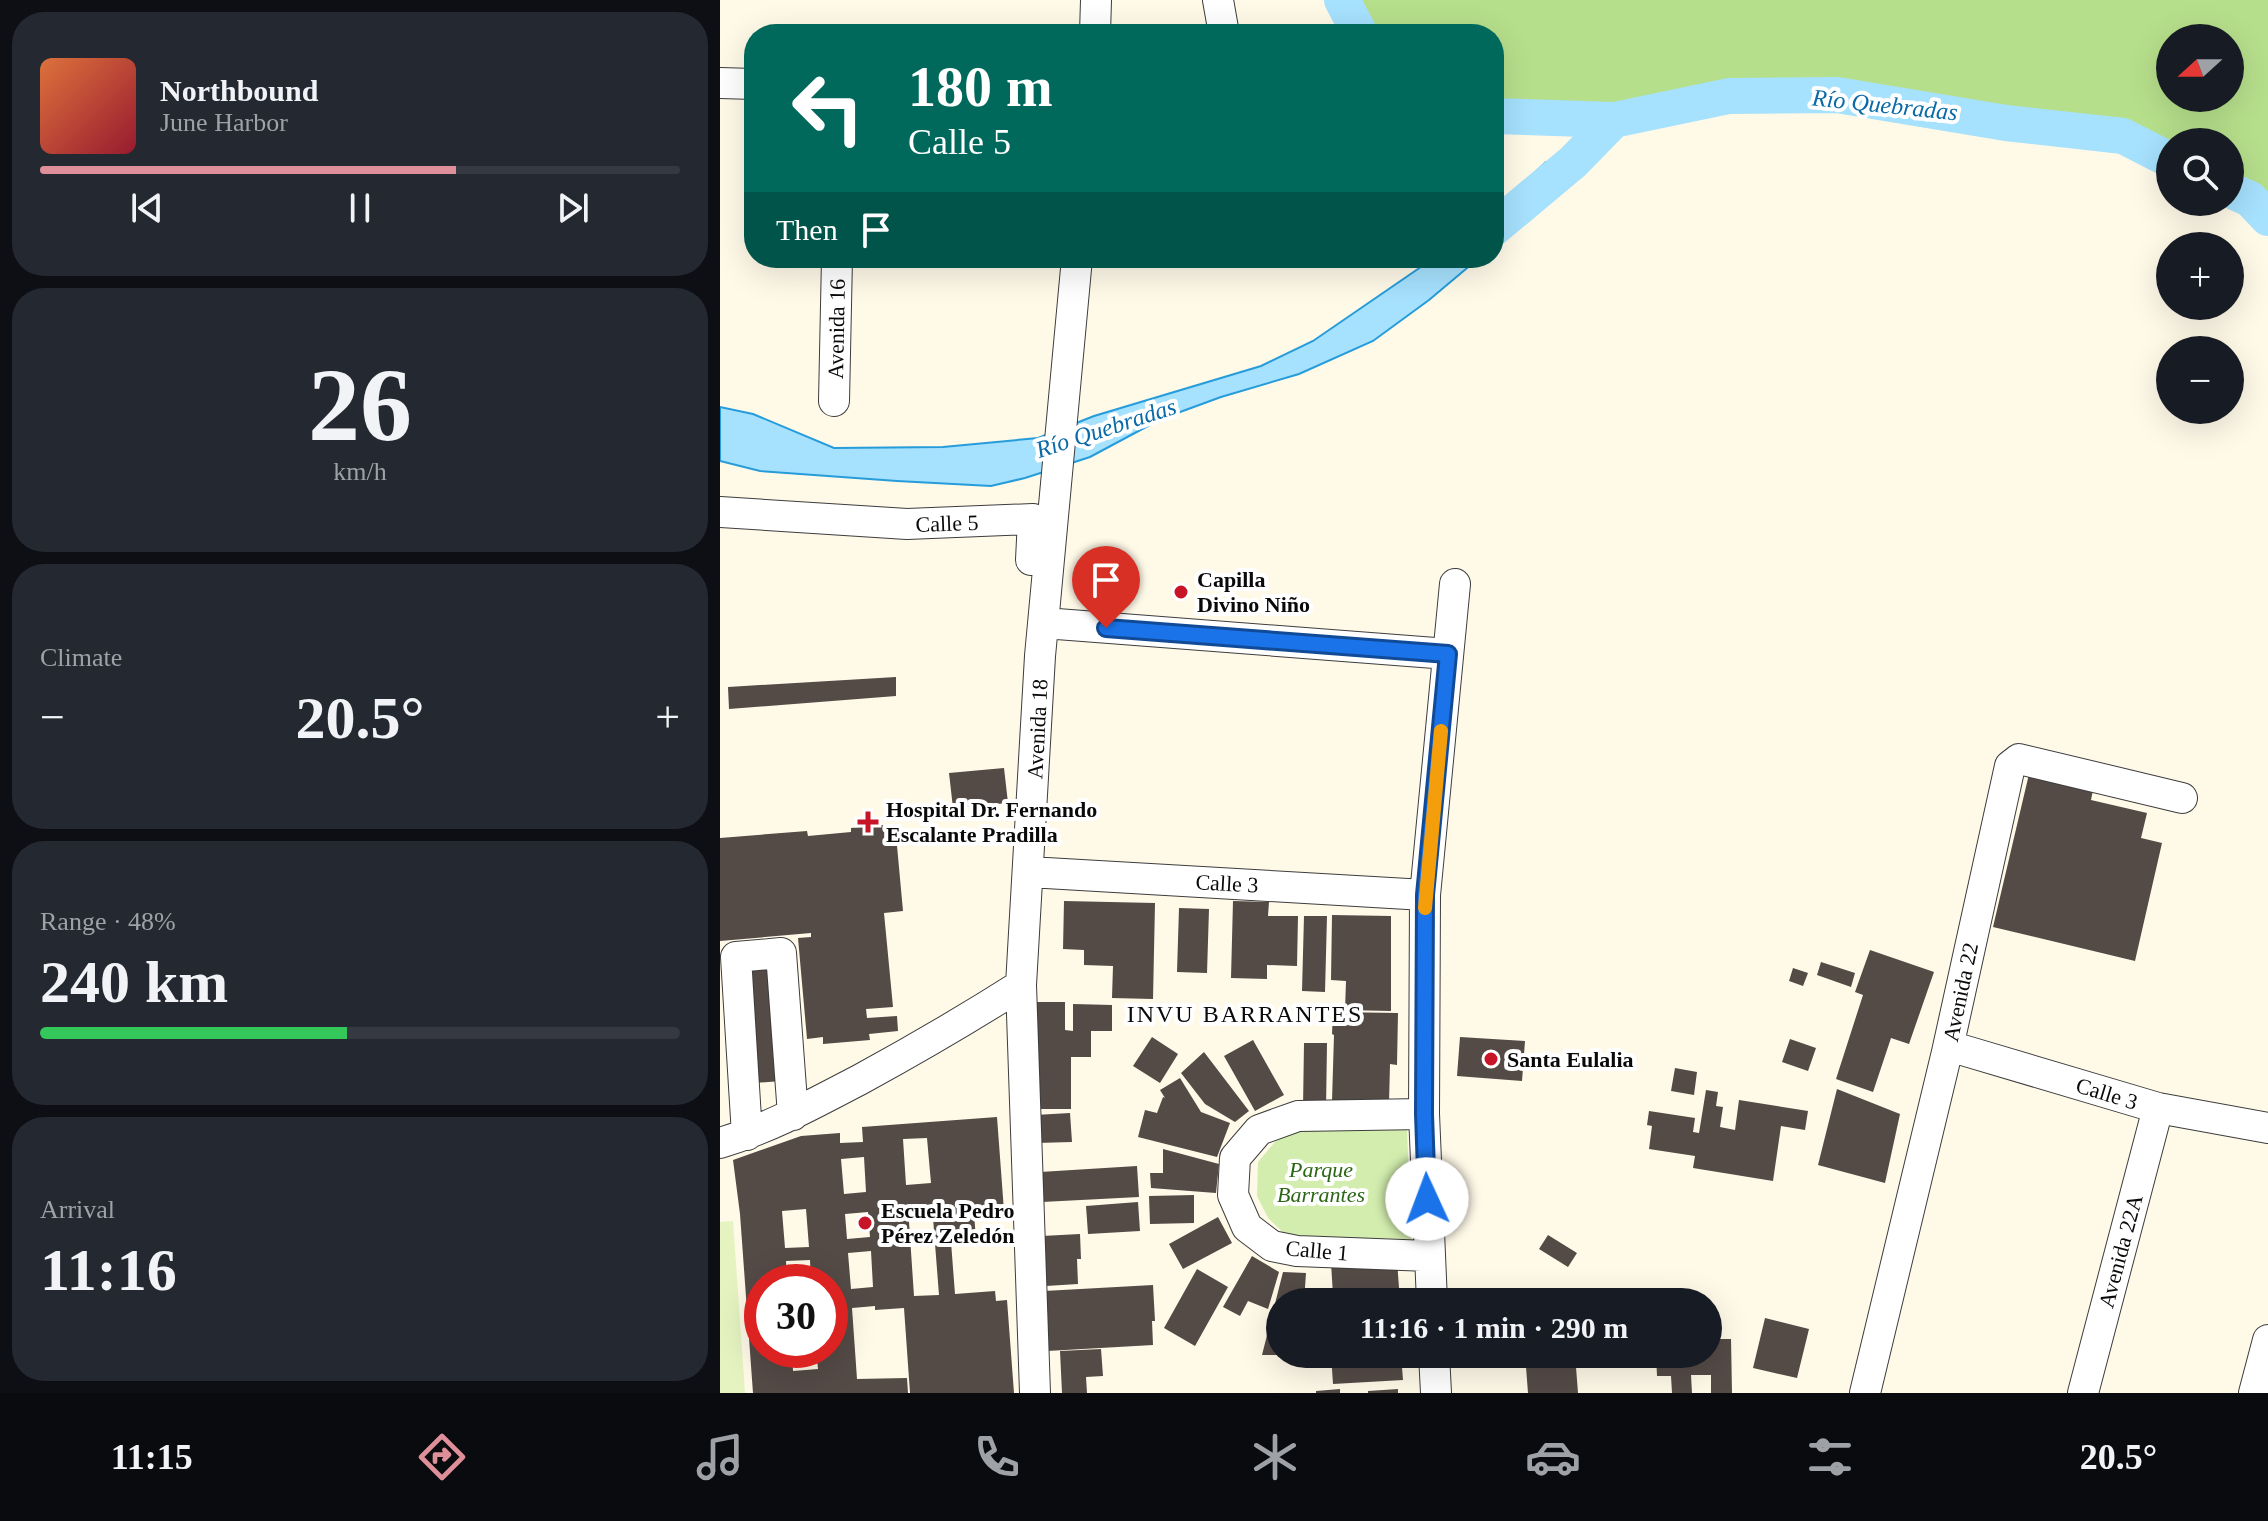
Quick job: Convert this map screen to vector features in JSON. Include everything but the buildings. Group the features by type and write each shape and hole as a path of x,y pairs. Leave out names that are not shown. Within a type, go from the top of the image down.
{"street":[{"path":"1095,24 1096,0"},
{"path":"1218,0 1222,24"},
{"path":"720,83 744,84"},
{"name":"Avenida 16","path":"834,401 837,268"},
{"name":"Avenida 18","path":"1035,1393 1021,985 1040,656 1076,268"},
{"name":"Calle 5","path":"720,512 907,524 1033,519 1027,628 1030,643 1040,656"},
{"path":"1431,1288 1424,1114 1425,895 1455,584"},
{"path":"1044,623 1448,654"},
{"name":"Avenida 22","path":"1865,1393 1949,1046 2010,766 2019,759 2182,798"},
{"name":"Calle 3","path":"1029,872 1425,895"},
{"path":"793,1115 781,953 736,957 733,1139 793,1115 951,1030 1021,985"},
{"name":"Calle 3","path":"1949,1046 2158,1108 2268,1128"},
{"name":"Avenida 22A","path":"2083,1393 2158,1108"},
{"name":"Calle 1","path":"1424,1114 1298,1116 1259,1130 1235,1158 1233,1195 1247,1227 1272,1246 1297,1251 1429,1256"},
{"path":"2254,1393 2268,1340"},
{"path":"1435,1368 1436,1393"}],"green space":[{"path":"1346,0 2268,0 2268,218 2244,196 2244,128 2156,128 2156,153 2123,136 2006,123 1837,95 1729,96 1614,120 1504,116 1504,24 1362,24"},
{"name":"Parque Barrantes","path":"1313,1127 1407,1128 1411,1239 1288,1237 1268,1218 1257,1196 1258,1162 1279,1137"},
{"path":"733,1221 745,1393 720,1393 720,1222"}],"water":[{"path":"1546,162 1573,162 1565,182 1504,237 1504,202"},
{"path":"1419,268 1467,268 1373,341 1299,374 1161,419 1090,457 1025,478 991,486 897,481 760,471 720,461 720,407 753,414 834,448 943,447 1038,438 1094,416 1261,366 1313,341"}],"waterway":[{"path":"1342,0 1355,24"},
{"name":"Río Quebradas","path":"1504,220 1573,162 1614,120 1729,96 1837,95 2006,123 2123,136 2156,153"},
{"path":"1504,116 1614,120"},
{"name":"Río Quebradas","path":"2244,196 2268,218"}],"slow traffic":[{"path":"1425,908 1441,731"}],"place":[{"name":"Capilla Divino Niño","path":"1181,592"},
{"name":"Hospital Dr. Fernando Escalante Pradilla","path":"868,822"},
{"name":"Santa Eulalia","path":"1491,1059"},
{"name":"Escuela Pedro Pérez Zeledón","path":"865,1223"}],"district":[{"name":"INVU BARRANTES","path":"1245,1014"}],"route":[{"path":"1106,628 1448,654 1425,895 1424,1114 1427,1199"}]}
